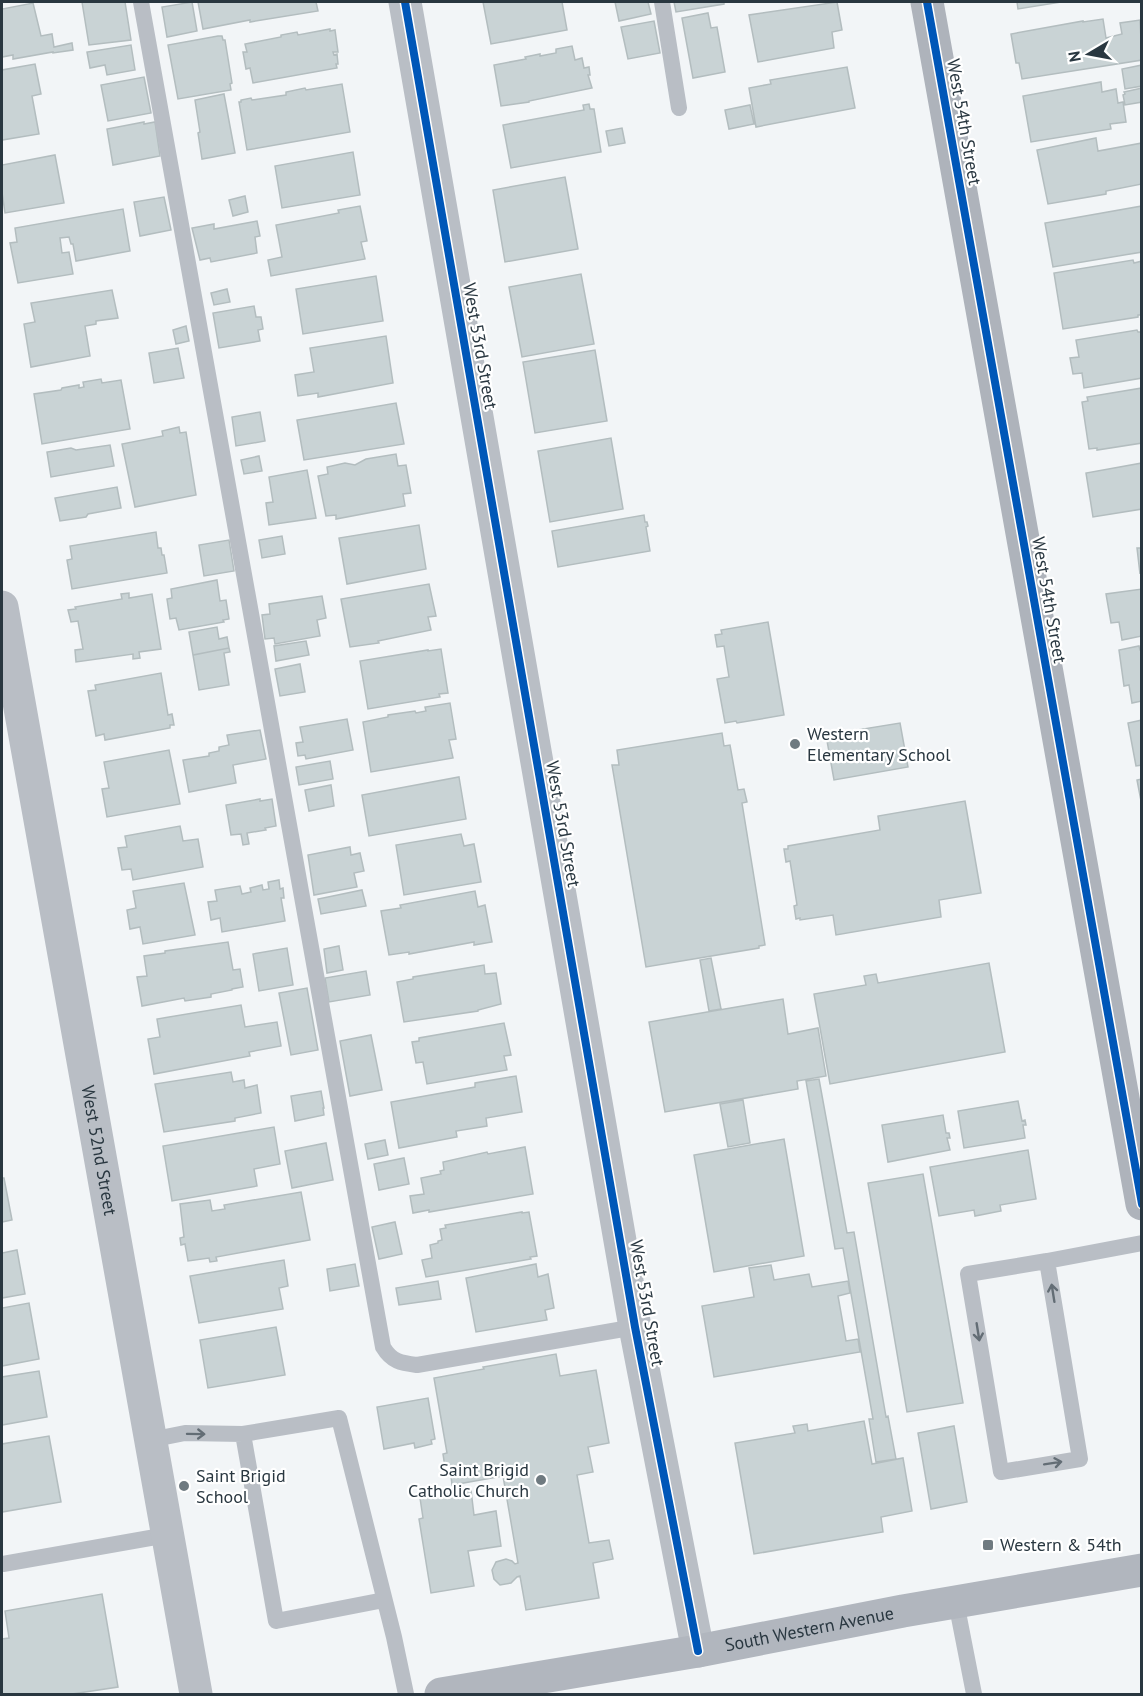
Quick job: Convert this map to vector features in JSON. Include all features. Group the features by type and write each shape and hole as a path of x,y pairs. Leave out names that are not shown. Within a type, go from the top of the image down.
{"main road":[{"name":"South Western Avenue","path":"441,1695 1142,1570"}],"street":[{"name":"West 53rd Street","path":"405,2 635,1327 698,1651"},
{"name":"West 54th Street","path":"927,2 1142,1204"},
{"name":"West 52nd Street","path":"2,607 196,1695"}],"lane":[{"path":"141,2 382,1347 388,1356 401,1363 417,1365 635,1327"},
{"path":"662,2 679,108"},
{"path":"1047,1262 1080,1459 1000,1472 968,1275 1142,1243"},
{"path":"150,1440 185,1433 243,1434 339,1418 406,1695"},
{"path":"243,1434 276,1621 384,1600"},
{"path":"3,1564 167,1535"},
{"path":"956,1602 974,1695"}],"building":[{"path":"82,2 125,2 131,40 89,45"},
{"path":"192,2 197,31 167,37 162,7"},
{"path":"198,2 316,2 318,11 203,29"},
{"path":"483,2 562,2 567,30 491,44"},
{"path":"615,2 648,2 651,14 619,21"},
{"path":"674,2 724,2 724,4 676,12"},
{"path":"837,2 842,30 832,32 834,48 758,62 749,15"},
{"path":"1017,2 1061,2 1018,9"},
{"path":"33,3 41,36 52,34 54,47 72,43 73,50 13,59 13,55 2,57 2,9"},
{"path":"708,13 711,28 717,27 725,72 693,78 682,18"},
{"path":"1103,19 1106,38 1122,34 1120,23 1140,20 1142,60 1022,79 1019,63 1016,63 1011,34"},
{"path":"654,21 660,53 628,59 621,27"},
{"path":"330,29 330,31 335,30 338,52 333,52 334,55 337,54 337,68 253,83 250,68 246,69 243,52 247,52 245,44 297,32 298,35"},
{"path":"222,36 225,40 232,83 230,84 231,90 178,99 168,45"},
{"path":"131,45 135,70 107,75 105,65 90,68 87,52"},
{"path":"572,46 575,60 582,58 584,68 589,67 590,75 588,75 592,88 501,106 494,65 540,54 540,56 556,53 556,49"},
{"path":"35,64 41,94 32,96 39,134 2,140 2,70"},
{"path":"1142,65 1142,86 1125,89 1122,69"},
{"path":"847,67 855,108 756,127 749,88 771,84 770,80"},
{"path":"144,77 151,113 108,121 101,85"},
{"path":"1101,82 1102,92 1116,89 1118,103 1123,102 1126,122 1110,124 1111,129 1031,142 1023,96"},
{"path":"342,84 350,132 247,150 239,102 241,100 286,95 286,92 305,88 306,90"},
{"path":"1142,88 1142,102 1125,105 1124,92"},
{"path":"224,94 235,153 202,159 195,100"},
{"path":"589,104 590,109 594,109 601,152 511,168 503,125 584,110 583,105"},
{"path":"750,105 754,124 729,129 725,110"},
{"path":"144,122 144,124 155,122 160,156 113,165 107,129"},
{"path":"622,128 625,143 609,146 606,131"},
{"path":"1096,138 1098,151 1142,143 1142,184 1106,191 1106,194 1048,204 1037,150"},
{"path":"353,152 360,195 282,208 275,166"},
{"path":"55,155 64,203 5,213 2,165"},
{"path":"565,177 578,249 505,262 493,190"},
{"path":"245,196 248,212 233,216 229,200"},
{"path":"164,197 171,230 140,236 134,202"},
{"path":"360,206 367,241 361,242 365,259 271,276 268,260 282,257 276,225 339,213 338,210"},
{"path":"1142,206 1142,252 1053,267 1045,223"},
{"path":"123,209 130,251 76,261 73,244 69,237 60,238 62,253 69,252 73,274 18,283 10,243 17,242 15,228"},
{"path":"257,221 260,236 255,237 257,253 211,262 210,258 200,260 192,228 214,224 214,229"},
{"path":"1133,260 1134,263 1142,261 1142,315 1063,329 1054,273"},
{"path":"581,274 594,344 522,357 509,287"},
{"path":"376,276 383,321 303,334 296,289"},
{"path":"227,289 230,302 214,305 211,293"},
{"path":"112,290 118,318 96,321 96,324 85,326 90,356 31,367 24,324 35,322 31,303"},
{"path":"254,306 256,317 261,317 263,329 258,330 260,341 219,348 213,313"},
{"path":"186,326 189,341 176,344 173,330"},
{"path":"1137,330 1142,332 1142,378 1084,388 1082,373 1073,374 1070,358 1079,357 1076,340"},
{"path":"386,336 393,383 318,397 318,393 298,396 295,375 314,372 310,348"},
{"path":"178,348 184,378 154,383 149,353"},
{"path":"595,350 607,421 535,433 523,362"},
{"path":"101,379 102,383 121,380 130,429 42,444 34,394 79,385 79,388 84,387 83,382"},
{"path":"1142,388 1142,443 1097,450 1097,448 1089,449 1082,402 1088,401 1087,397"},
{"path":"396,403 404,444 304,460 297,420"},
{"path":"260,412 265,441 236,446 232,417"},
{"path":"179,427 180,433 186,432 196,495 135,507 122,444 163,436 162,431"},
{"path":"611,438 623,509 550,522 538,451"},
{"path":"110,445 114,466 51,477 47,452"},
{"path":"396,454 398,466 406,465 411,493 403,494 405,506 336,519 336,515 326,516 318,476 328,474 327,467 345,463 355,465 366,459"},
{"path":"259,456 262,471 244,474 241,460"},
{"path":"1142,463 1142,509 1093,517 1086,473"},
{"path":"307,470 316,518 269,525 266,503 273,502 269,477"},
{"path":"117,487 121,508 60,521 55,498"},
{"path":"644,515 648,526 646,527 650,551 558,567 552,531"},
{"path":"419,525 426,569 347,584 339,538"},
{"path":"156,532 158,548 161,548 162,555 164,555 167,573 72,589 67,560 72,559 70,546"},
{"path":"282,536 285,554 262,558 259,540"},
{"path":"229,540 234,571 204,576 199,545"},
{"path":"1137,548 1142,548 1140,574"},
{"path":"217,580 220,601 226,600 229,619 223,620 224,622 179,630 176,618 170,619 167,599 172,598 171,589"},
{"path":"429,584 436,616 428,617 431,630 378,641 379,643 350,647 341,599"},
{"path":"1142,589 1142,636 1122,640 1119,622 1111,623 1106,594"},
{"path":"129,593 129,598 152,594 161,649 139,652 140,658 133,659 133,654 76,662 75,650 83,649 78,621 71,622 68,610 122,599 121,594"},
{"path":"322,596 326,618 317,620 320,636 275,644 274,638 265,639 262,615 270,614 269,604"},
{"path":"768,622 784,715 725,723 717,679 729,677 724,646 717,647 715,635 722,634 721,630"},
{"path":"217,627 219,639 227,637 229,648 193,655 189,632"},
{"path":"306,641 309,655 276,661 274,646"},
{"path":"1139,646 1142,650 1142,701 1132,703 1129,685 1124,686 1119,650"},
{"path":"229,648 230,652 224,653 229,685 199,690 193,655"},
{"path":"441,649 448,693 439,694 440,697 368,709 360,661"},
{"path":"300,664 305,692 280,696 275,669"},
{"path":"161,673 168,715 172,714 174,725 170,725 170,728 105,740 104,734 96,736 88,691 96,690 95,685"},
{"path":"450,703 456,739 449,740 453,758 371,772 363,722 388,717 388,715 426,711 425,707"},
{"path":"347,719 353,750 306,759 305,755 298,756 296,743 303,742 300,727"},
{"path":"1142,720 1142,765 1136,766 1128,723"},
{"path":"900,723 908,767 834,780 826,735"},
{"path":"260,730 266,759 233,765 236,783 189,792 183,760 209,756 209,753 219,751 219,747 229,745 227,735"},
{"path":"722,733 724,746 730,745 738,790 744,789 747,802 742,803 765,945 759,948 646,967 612,765 619,765 617,750"},
{"path":"169,750 180,804 107,817 102,789 109,788 104,762"},
{"path":"330,761 333,779 299,785 296,767"},
{"path":"459,777 466,819 369,836 362,795"},
{"path":"1142,779 1142,806 1137,780"},
{"path":"331,785 334,806 309,811 305,790"},
{"path":"260,799 260,801 272,799 276,826 247,833 249,844 243,845 241,834 231,835 226,805"},
{"path":"965,801 981,893 939,900 941,917 836,935 833,915 796,919 794,906 797,905 790,861 786,862 784,849 788,849 788,846 880,830 878,816"},
{"path":"180,826 183,841 198,839 203,867 133,880 131,869 122,870 118,848 127,847 125,836"},
{"path":"461,834 464,846 474,844 481,882 404,895 396,845"},
{"path":"350,847 351,855 360,853 364,871 354,873 357,887 314,895 308,855"},
{"path":"279,880 280,889 283,888 284,898 281,898 285,921 222,932 220,918 211,920 208,902 217,901 215,890 240,886 242,894 251,892 250,888 262,885 263,890 269,889 268,882"},
{"path":"184,883 195,935 143,944 140,927 130,929 127,910 136,908 133,891"},
{"path":"362,890 366,906 321,914 318,899"},
{"path":"475,891 478,907 485,905 492,942 474,945 474,942 409,954 409,952 389,955 381,911 401,908 400,905"},
{"path":"228,942 233,970 240,969 243,987 211,994 211,997 185,1001 184,998 142,1006 137,977 147,976 144,956"},
{"path":"339,946 343,970 327,973 324,949"},
{"path":"287,948 293,985 259,991 253,954"},
{"path":"711,958 721,1009 709,1011 700,960"},
{"path":"989,963 1005,1052 830,1084 814,994 866,985 864,976 876,974 878,983"},
{"path":"484,965 485,974 496,973 501,1004 478,1011 404,1022 397,982 413,979 413,977"},
{"path":"366,971 370,995 329,1002 325,978"},
{"path":"307,988 318,1050 291,1055 279,993"},
{"path":"783,999 788,1034 818,1028 826,1076 797,1081 798,1089 665,1112 649,1022"},
{"path":"241,1005 245,1027 277,1022 281,1046 249,1052 250,1056 154,1074 148,1039 160,1037 157,1019"},
{"path":"504,1023 511,1055 504,1056 507,1070 427,1084 423,1062 416,1063 412,1042 419,1041 419,1038"},
{"path":"371,1035 382,1090 350,1096 340,1041"},
{"path":"231,1072 233,1082 244,1080 245,1088 257,1085 261,1113 235,1118 235,1121 164,1132 155,1084"},
{"path":"516,1076 522,1112 486,1118 487,1126 456,1131 457,1137 399,1148 391,1102 475,1087 475,1083"},
{"path":"819,1079 847,1233 854,1232 886,1417 888,1416 896,1459 876,1462 869,1419 873,1419 843,1248 835,1249 806,1081"},
{"path":"321,1091 324,1115 295,1121 291,1096"},
{"path":"743,1100 750,1143 728,1147 720,1104"},
{"path":"1018,1101 1022,1121 1025,1120 1026,1125 1023,1125 1025,1138 964,1148 958,1111"},
{"path":"943,1115 946,1133 949,1133 950,1138 947,1138 950,1150 888,1162 882,1125"},
{"path":"274,1127 280,1164 254,1169 257,1186 172,1201 163,1146"},
{"path":"784,1139 804,1256 714,1272 694,1155"},
{"path":"385,1140 388,1155 368,1159 365,1144"},
{"path":"326,1143 333,1180 292,1188 285,1151"},
{"path":"525,1147 533,1194 413,1213 410,1196 424,1194 421,1178 441,1174 440,1171 444,1170 443,1162 487,1152 488,1154"},
{"path":"1028,1150 1036,1199 1000,1205 1001,1211 975,1216 974,1210 939,1216 930,1167"},
{"path":"404,1158 409,1184 379,1190 374,1164"},
{"path":"923,1174 963,1403 907,1412 868,1183"},
{"path":"2,1178 4,1178 12,1220 2,1222"},
{"path":"301,1192 310,1240 216,1257 217,1261 210,1262 209,1258 188,1261 185,1244 181,1245 180,1238 184,1237 180,1204 210,1200 212,1211 225,1209 224,1205"},
{"path":"529,1212 537,1256 530,1257 531,1259 426,1277 422,1260 432,1258 430,1245 442,1240 440,1229 446,1228 445,1225"},
{"path":"395,1222 402,1254 379,1259 372,1227"},
{"path":"17,1250 25,1294 2,1298 2,1253"},
{"path":"284,1260 288,1286 279,1288 283,1309 199,1323 190,1276"},
{"path":"355,1264 359,1286 330,1291 327,1269"},
{"path":"536,1264 538,1277 548,1274 554,1308 545,1310 547,1320 476,1332 466,1278"},
{"path":"771,1265 774,1280 809,1274 812,1287 848,1281 850,1293 838,1296 846,1341 858,1339 860,1352 714,1377 702,1306 754,1297 749,1268"},
{"path":"438,1281 441,1299 399,1305 396,1288"},
{"path":"29,1303 39,1359 2,1366 2,1308"},
{"path":"276,1327 285,1375 208,1388 200,1340"},
{"name":"Saint Brigid Catholic Church","path":"556,1354 560,1376 596,1370 609,1443 588,1447 593,1472 577,1475 589,1543 609,1540 613,1559 593,1563 599,1598 526,1610 520,1576 511,1583 500,1585 494,1579 492,1570 496,1562 506,1559 515,1564 518,1563 503,1476 452,1485 450,1466 445,1467 443,1454 447,1453 434,1378"},
{"path":"39,1371 47,1417 2,1425 2,1377"},
{"path":"428,1398 435,1439 431,1440 432,1444 415,1448 414,1443 384,1449 377,1407"},
{"path":"864,1421 872,1464 903,1458 912,1511 881,1517 883,1532 754,1554 735,1443 795,1433 793,1426 807,1424 808,1431"},
{"path":"954,1426 967,1502 931,1509 918,1433"},
{"path":"49,1436 61,1502 2,1512 2,1444"},
{"path":"471,1490 474,1515 496,1511 501,1546 468,1551 474,1586 431,1593 419,1519 423,1518 420,1498"},
{"path":"102,1594 118,1687 72,1694 2,1694 2,1639 9,1638 5,1611"}],"cycle path":[{"path":"405,2 635,1327 698,1651"},
{"path":"927,2 1142,1204"}],"place":[{"name":"Western Elementary School","path":"795,744"},
{"name":"Saint Brigid Catholic Church","path":"541,1480"},
{"name":"Saint Brigid School","path":"184,1486"},
{"name":"Western & 54th","path":"988,1545"}]}
